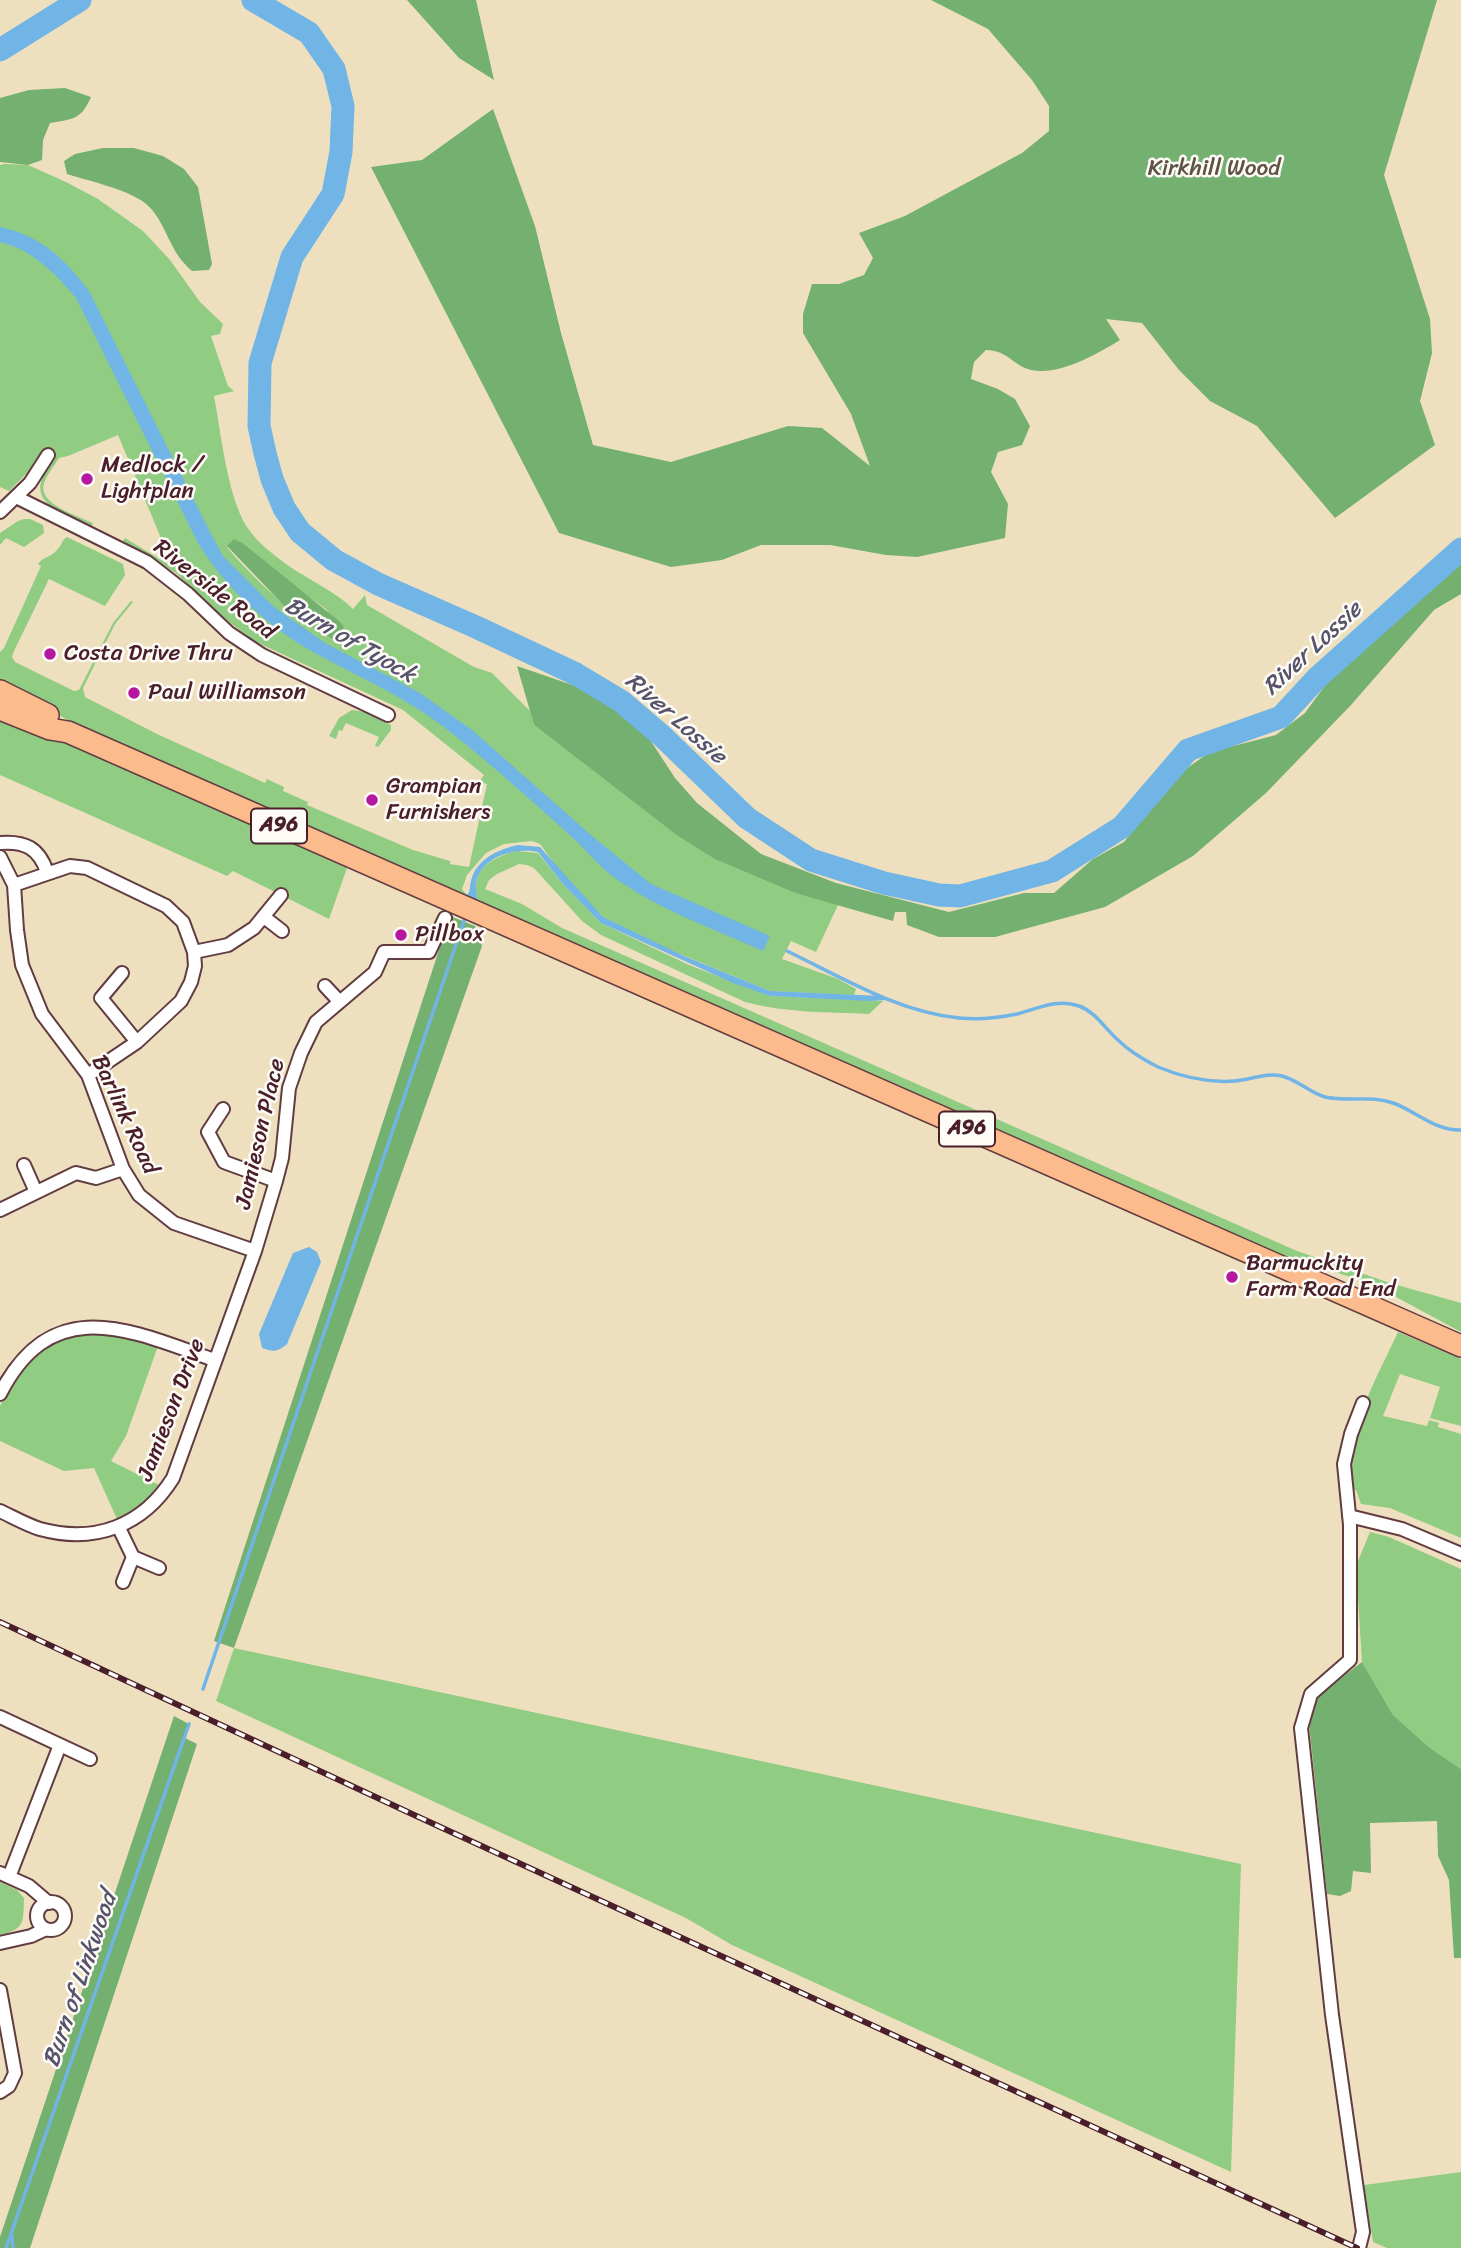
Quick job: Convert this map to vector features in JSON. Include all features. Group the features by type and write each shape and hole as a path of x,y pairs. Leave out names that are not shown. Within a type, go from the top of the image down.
{"highway":[{"name":"A96","path":"0,691 49,715 68,732"},
{"name":"A96","path":"0,709 50,729 68,732 460,912 1461,1346"}],"street":[{"path":"0,512 30,483 48,455"},
{"name":"Riverside Road","path":"16,497 147,562 188,594 229,633 262,655 388,715"},
{"path":"0,843 26,845 36,851 42,857 47,872"},
{"name":"Barlink Road","path":"0,857 14,885 22,964 42,1014 88,1075 123,1169 139,1195 174,1223 255,1251"},
{"path":"14,885 70,866 87,868 166,906 183,922 194,952 195,966 191,982 180,1001 137,1042 88,1075"},
{"path":"194,952 228,945 254,928 281,895"},
{"name":"Jamieson Place","path":"255,1251 282,1158 289,1088 316,1022 376,972 384,952 429,952 460,912"},
{"path":"264,917 282,931"},
{"path":"122,973 101,998 137,1042"},
{"path":"324,986 340,1001"},
{"path":"223,1109 208,1132 224,1162 276,1181"},
{"path":"24,1165 36,1192"},
{"path":"0,1210 76,1173 96,1178 123,1169"},
{"name":"Jamieson Drive","path":"0,1511 40,1529 85,1534 119,1528 160,1498 173,1478 255,1251"},
{"path":"0,1394 13,1370 35,1348 76,1328 117,1328 214,1360"},
{"path":"1359,2248 1363,2232 1332,2015 1301,1728 1311,1694 1350,1660 1349,1516 1344,1464 1350,1434 1363,1403"},
{"path":"1349,1516 1402,1529 1461,1554"},
{"path":"119,1528 133,1557 159,1568"},
{"path":"123,1582 133,1557"},
{"path":"0,1717 90,1759"},
{"path":"0,1943 31,1936 46,1929 59,1928 65,1916 62,1907 49,1903 29,1886 4,1875 60,1745"},
{"path":"46,1929 39,1923 38,1914 41,1907 49,1903"},
{"path":"0,1990 15,2073 9,2085 0,2092"}],"green space":[{"path":"407,0 476,0 494,80 459,58"},
{"name":"Kirkhill Wood","path":"931,0 1437,0 1384,175 1430,319 1432,353 1420,401 1435,445 1335,518 1257,426 1210,401 1179,370 1142,323 1106,319 1120,340 1065,367 1031,370 1005,355 986,350 974,362 971,379 1015,399 1030,426 1022,445 998,452 991,472 1008,504 1005,538 917,557 886,555 830,545 761,545 722,560 671,567 559,533 371,167 422,160 493,109 535,226 561,333 593,445 671,462 788,426 822,428 870,466 851,414 803,333 803,314 812,284 839,284 864,275 873,258 859,233 905,216 1022,153 1049,131 1049,106 1032,80 988,29"},
{"path":"65,88 91,97 80,114 50,123 43,140 42,160 28,165 0,162 0,98 29,90"},
{"path":"103,148 134,148 163,156 184,169 198,187 212,264 209,270 192,271 185,264 146,204 126,193 67,174 64,161 75,154"},
{"path":"0,165 28,165 66,182 98,199 143,231 170,260 200,302 223,324 220,334 211,336 228,386 234,391 214,396 223,447 236,504 242,519 262,545 353,609 365,595 367,605 474,667 492,673 530,711 534,725 675,834 798,894 838,905 816,952 791,941 782,959 838,979 856,989 854,995 770,991 651,942 603,917 562,874 540,844 532,841 504,844 486,853 467,875 462,889 467,895 464,900 153,762 48,710 49,706 0,680 0,652 41,566 38,564 55,552 67,537 123,564 125,575 105,606 49,579 14,651 12,657 15,662 74,691 79,690 113,623 131,601 133,602 115,624 83,688 85,697 157,734 265,783 267,779 284,787 283,791 308,802 307,805 413,850 450,861 450,864 469,867 487,784 479,782 484,775 403,710 254,641 219,614 176,573 123,541 125,538 173,567 118,435 59,458 44,483 43,490 52,503 93,523 92,526 57,511 43,499 41,482 55,457 44,452 9,491 0,487","holes":["244,544 327,610 340,637 336,641 293,612 227,547"]},
{"path":"24,519 43,525 44,533 24,547 6,538 0,545 0,533"},
{"path":"234,539 244,544 339,621 344,627 335,641 294,616 227,546"},
{"path":"1461,561 1461,594 1434,610 1351,705 1266,793 1193,856 1105,907 995,937 939,937 907,925 906,912 895,912 893,921 798,894 715,859 675,834 534,725 517,666 590,691 643,729 675,778 697,803 761,854 836,883 949,912 1024,893 1054,893 1093,859 1124,842 1173,778 1210,752 1276,735 1305,713 1332,676"},
{"path":"352,710 365,712 391,725 391,730 378,747 375,746 379,737 346,723 342,731 339,730 336,739 329,736 339,718"},
{"path":"0,713 347,868 329,919 233,871 227,876 0,775"},
{"path":"517,851 538,853 562,883 601,923 689,965 770,996 883,1001 869,1014 791,1010 745,1002 601,935 582,921 534,868 519,864 497,874 489,880 485,889 522,904 562,928 1297,1251 1390,1283 1461,1303 1461,1332 1370,1283 1284,1256 501,910 487,910 475,906 476,884 481,871 497,858"},
{"path":"450,916 475,926 482,946 234,1648 214,1641"},
{"path":"1398,1332 1461,1359 1461,1426 1430,1418 1440,1387 1400,1374 1383,1416 1427,1426 1429,1420 1439,1423 1438,1427 1461,1434 1461,1538 1390,1508 1361,1504 1356,1490 1351,1491 1352,1447 1361,1413"},
{"path":"77,1334 117,1334 158,1346 126,1436 111,1461 159,1485 141,1505 117,1519 94,1468 64,1471 0,1441 0,1406 20,1368 53,1343"},
{"path":"1370,1532 1389,1537 1461,1569 1461,1769 1430,1748 1393,1715 1362,1662 1356,1566"},
{"path":"234,1648 1241,1864 1231,2172 732,1945 686,1918 216,1701"},
{"path":"1362,1662 1393,1715 1430,1748 1461,1769 1461,1958 1454,1958 1449,1880 1438,1856 1437,1821 1370,1823 1371,1873 1353,1871 1351,1891 1340,1896 1327,1894 1309,1724 1316,1697"},
{"path":"174,1716 189,1724 185,1738 197,1744 30,2248 0,2248 0,2237"},
{"path":"0,1882 17,1890 24,1898 19,1927 0,1935"},
{"path":"1461,2172 1461,2248 1387,2248 1373,2242 1364,2185"}],"water":[{"path":"0,227 39,242 61,259 89,291 223,556 274,607 325,643 420,693 472,730 651,884 770,936 763,951 685,917 628,887 606,871 526,795 444,727 398,697 298,643 249,605 221,575 197,541 76,298 33,257 0,242"},
{"path":"518,845 540,847 603,917 684,956 770,991 882,996 889,1000 770,996 733,983 601,923 562,883 538,852 510,852 492,860 479,873 476,882 477,900 467,895 474,873 483,861 496,852"},
{"path":"309,1247 317,1252 321,1262 287,1344 275,1350 262,1348 259,1334 293,1253"}],"waterway":[{"name":"River Lossie","path":"0,50 80,0"},
{"name":"River Lossie","path":"253,0 309,33 334,69 343,106 341,152 333,194 292,257 260,363 259,426 272,479 284,508 300,532 334,560 378,584 576,674 621,701 661,735 747,818 811,860 884,883 939,895 960,896 1052,871 1122,827 1188,750 1281,717 1317,678 1461,549"},
{"path":"203,1689 466,915"},
{"path":"787,951 870,992 914,1009 959,1018 981,1019 1017,1014 1055,1004 1071,1004 1090,1012 1137,1055 1176,1074 1225,1081 1282,1076 1325,1097 1385,1101 1443,1127 1461,1130"},
{"name":"Burn of Linkwood","path":"6,2248 189,1724"},
{"path":"12,2236 13,2248"}],"railway":[{"path":"0,1622 1357,2248"}],"place":[{"name":"Medlock / Lightplan","path":"87,479"},
{"name":"Costa Drive Thru","path":"50,654"},
{"name":"Paul Williamson","path":"134,693"},
{"name":"Grampian Furnishers","path":"372,800"},
{"name":"Pillbox","path":"401,935"},
{"name":"Barmuckity Farm Road End","path":"1232,1277"}],"water label":[{"name":"Burn of Tyock","path":"350,641"}]}
